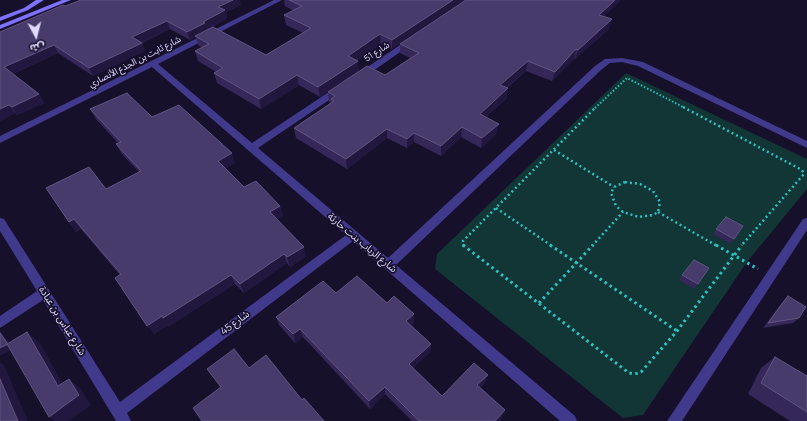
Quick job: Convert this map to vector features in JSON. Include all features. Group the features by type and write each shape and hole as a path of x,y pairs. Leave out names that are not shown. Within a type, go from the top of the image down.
{"main road":[{"path":"0,15 39,0"},
{"path":"0,19 26,9 39,0"},
{"path":"0,26 68,0"}],"street":[{"name":"شارع ثابت بن الجذع الأنصاري","path":"0,140 279,0"},
{"name":"شارع 51","path":"252,148 421,35"},
{"path":"388,265 598,68 608,61 622,60 640,64 807,145"},
{"name":"شارع الرباب بنت حارثة","path":"154,64 570,421"},
{"name":"شارع عباس بن عبادة","path":"0,222 121,416"},
{"path":"674,421 807,222"},
{"name":"شارع 45","path":"121,416 353,236"},
{"path":"0,322 44,293"}],"path":[{"path":"627,78 802,170 804,174 733,255 677,331 641,372 635,374 629,373 462,244 463,241 554,150 624,79 627,78"},
{"path":"554,150 614,187"},
{"path":"625,182 640,184 647,187 658,196 660,207 658,212 653,215 639,217 624,212 612,199 611,193 614,187 625,182"},
{"path":"496,208 677,331"},
{"path":"539,303 624,212"},
{"path":"658,212 770,276"}],"green space":[{"path":"626,73 807,159 807,189 747,262 643,415 623,418 435,269 437,254"}],"building":[{"path":"81,0 233,0 218,7 225,10 203,22 205,23 187,32 167,21 132,37 142,43 89,68 54,45 4,67 39,94 12,107 9,105 0,109 0,32 63,5 65,6"},
{"path":"289,0 453,0 392,40 380,34 348,56 358,61 318,87 297,75 259,99 214,73 223,68 195,51 209,44 195,36 213,27 266,55 311,28 284,15 302,6"},
{"path":"466,0 615,0 599,15 612,19 578,50 576,49 555,72 528,61 500,85 508,88 480,114 499,124 482,138 462,127 441,146 414,133 407,139 387,129 346,159 294,128 334,101 331,99 335,96 328,92 367,66 385,75 419,53 400,44"},
{"path":"127,93 152,117 179,105 232,153 218,161 244,187 256,181 280,206 270,212 304,247 287,257 284,254 240,284 231,275 163,318 162,316 147,326 115,278 121,274 74,219 69,222 46,188 89,167 106,189 141,171 116,144 121,142 90,109"},
{"path":"726,217 743,226 734,239 716,229"},
{"path":"694,260 709,268 698,284 682,275"},
{"path":"357,276 387,303 394,296 414,314 406,321 431,344 409,364 442,396 474,363 488,375 477,385 505,410 495,421 419,421 385,387 369,401 300,329 293,334 276,317 323,281 336,293"},
{"path":"788,296 806,307 799,318 768,323"},
{"path":"27,332 58,386 69,379 79,395 49,417 7,344"},
{"path":"0,333 8,344 0,348"},
{"path":"234,349 249,368 266,355 302,400 304,398 324,421 202,421 193,408 221,387 207,369"},
{"path":"775,357 807,376 807,412 761,383"},
{"path":"0,379 18,421 0,421"}]}
